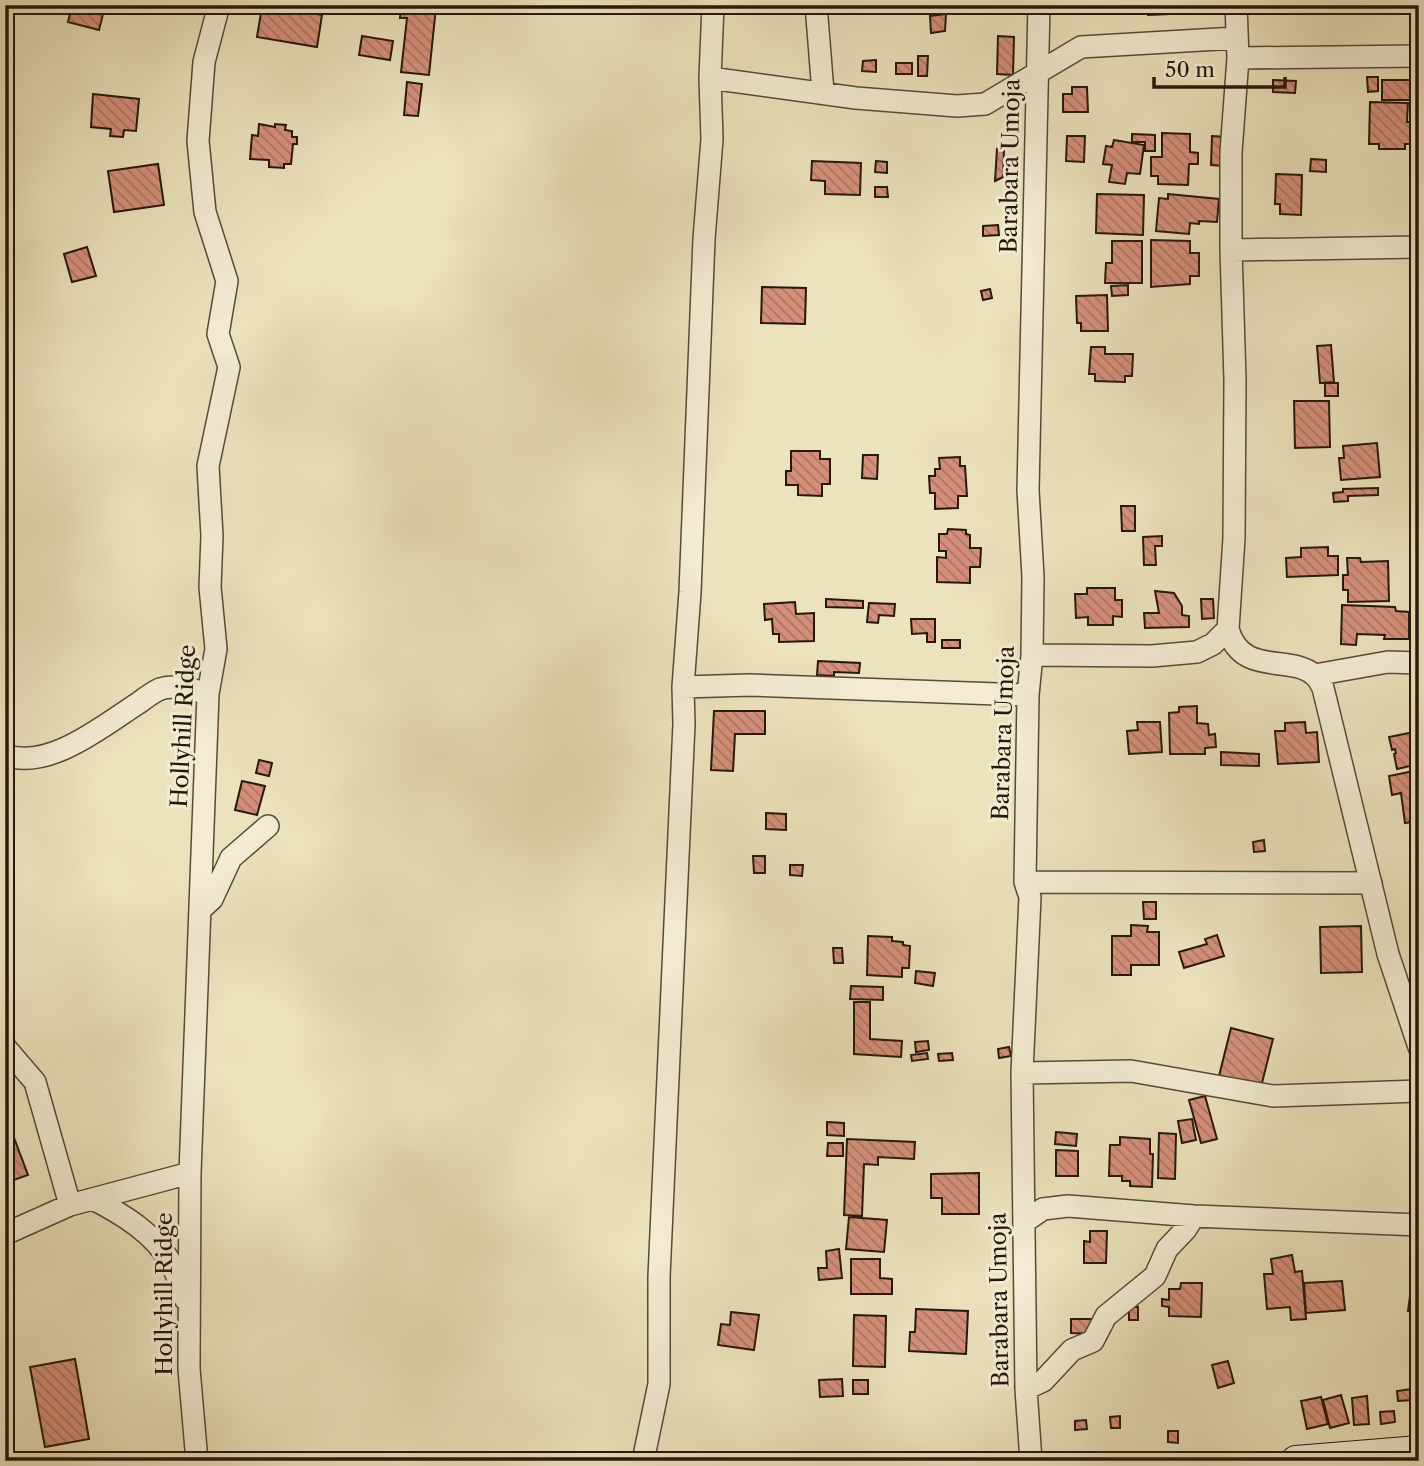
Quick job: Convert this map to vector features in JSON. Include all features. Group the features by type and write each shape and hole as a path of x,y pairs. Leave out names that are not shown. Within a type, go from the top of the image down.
{"street":[{"name":"Hollyhill Ridge","path":"197,1461 189,1369 190,1173 208,694 216,649 210,587 212,536 208,466 229,367 218,334 227,281 205,212 198,141 204,62 219,5"},
{"path":"643,1461 659,1384 659,1277 684,724 683,687 690,592 704,239 712,139 710,78 713,5"},
{"path":"816,5 823,92"},
{"name":"Barabara Umoja","path":"1031,1461 1026,1389 1022,1073 1030,897 1025,882 1033,577 1028,490 1039,5"},
{"path":"1224,639 1234,538 1236,379 1231,250 1231,152 1237,48 1236,5"},
{"path":"710,78 856,98 957,106 985,104 1039,73 1059,58 1089,46 1237,48 1419,56"},
{"path":"1231,250 1419,247"},
{"path":"1032,655 1152,656 1198,652 1224,639"},
{"path":"1224,639 1242,652 1265,662 1303,669 1315,675 1324,688 1388,954 1419,1047"},
{"path":"1315,675 1388,662 1419,663"},
{"path":"683,687 750,685 1028,695"},
{"path":"10,761 33,759 74,745 161,689 192,689 208,694"},
{"path":"201,909 212,899 231,858 268,826"},
{"path":"1025,882 1371,883"},
{"path":"5,1047 34,1082 70,1205"},
{"path":"1022,1073 1131,1071 1273,1096 1419,1091"},
{"path":"5,1234 70,1205 190,1173"},
{"path":"93,1199 127,1216 160,1248 171,1263 190,1311"},
{"path":"1024,1222 1043,1209 1068,1206 1194,1216 1419,1225"},
{"path":"1026,1389 1043,1381 1072,1350 1093,1341 1107,1315 1155,1276 1167,1249 1194,1216"},
{"path":"1296,1461 1419,1451"}],"building":[{"path":"72,5 105,6 99,30 68,22"},
{"path":"252,5 307,5 306,12 322,15 317,47 257,37 261,13 251,11"},
{"path":"401,5 436,7 429,75 401,72 407,18 400,18"},
{"path":"1147,5 1170,5 1170,14 1148,15"},
{"path":"946,14 945,31 931,33 930,16"},
{"path":"362,36 393,41 390,60 359,55"},
{"path":"998,36 1014,37 1013,75 997,74"},
{"path":"918,56 928,56 927,76 918,76"},
{"path":"876,60 876,72 862,71 863,61"},
{"path":"896,63 912,63 912,74 896,74"},
{"path":"1367,77 1378,77 1378,91 1368,92"},
{"path":"1273,80 1296,81 1295,93 1273,92"},
{"path":"1382,80 1415,80 1415,100 1382,100"},
{"path":"407,82 422,84 418,116 404,115"},
{"path":"1072,87 1087,87 1088,112 1063,112 1063,94 1072,94"},
{"path":"93,94 139,99 136,131 124,130 123,137 110,136 111,129 91,127"},
{"path":"1370,102 1408,103 1407,122 1419,122 1418,144 1405,144 1405,149 1379,149 1379,144 1369,144"},
{"path":"259,124 275,127 275,124 286,125 285,130 292,131 292,137 297,137 297,144 293,144 291,164 284,164 284,168 269,167 269,160 250,159 252,135 258,136"},
{"path":"1162,133 1190,134 1190,152 1198,153 1198,164 1189,164 1188,185 1158,184 1158,176 1151,176 1151,157 1162,157"},
{"path":"1132,134 1155,135 1155,151 1145,151 1145,142 1132,142"},
{"path":"1067,136 1085,136 1084,162 1066,161"},
{"path":"1212,136 1226,137 1225,166 1211,165"},
{"path":"1114,140 1144,145 1140,174 1127,173 1125,184 1109,182 1112,165 1103,164 1106,146 1112,147"},
{"path":"997,149 1004,150 1003,177 995,181"},
{"path":"1311,159 1326,160 1326,172 1310,171"},
{"path":"812,161 861,163 860,195 825,194 825,181 811,180"},
{"path":"876,161 887,162 887,173 875,172"},
{"path":"158,164 164,205 114,212 108,171"},
{"path":"1276,174 1302,175 1301,215 1280,214 1280,204 1275,204"},
{"path":"875,187 887,187 888,197 875,197"},
{"path":"1097,194 1144,195 1143,235 1096,233"},
{"path":"1168,194 1219,199 1217,222 1190,223 1189,234 1156,231 1159,198 1168,199"},
{"path":"998,225 999,235 983,236 983,226"},
{"path":"1151,240 1190,241 1190,253 1199,253 1199,276 1190,276 1190,284 1151,287"},
{"path":"1112,241 1142,241 1142,283 1105,283 1106,263 1112,263"},
{"path":"87,247 96,276 72,282 64,254"},
{"path":"1128,285 1128,295 1112,296 1111,286"},
{"path":"762,287 806,288 805,324 761,323"},
{"path":"990,289 992,298 983,300 981,291"},
{"path":"1107,295 1108,331 1081,331 1081,323 1077,323 1076,296"},
{"path":"1331,345 1334,382 1320,383 1317,346"},
{"path":"1091,347 1105,347 1105,354 1133,354 1132,376 1125,376 1125,382 1095,381 1095,374 1089,374"},
{"path":"1325,383 1338,383 1338,396 1325,396"},
{"path":"1294,401 1329,401 1330,447 1295,448"},
{"path":"1377,443 1380,477 1341,480 1339,458 1344,458 1343,446"},
{"path":"791,451 820,451 820,459 830,459 830,484 822,484 822,496 798,495 798,485 786,485 786,471 791,471"},
{"path":"863,455 878,455 877,479 862,478"},
{"path":"960,457 960,466 965,466 967,496 958,496 958,508 935,509 935,493 930,493 929,476 935,476 935,469 940,469 939,458"},
{"path":"1378,488 1378,495 1348,496 1348,501 1334,502 1333,493 1343,492 1343,489"},
{"path":"1121,506 1135,506 1135,531 1122,531"},
{"path":"948,529 966,530 966,534 970,535 970,548 981,548 980,567 970,567 970,583 937,582 937,557 946,558 946,551 939,551 939,534 947,534"},
{"path":"1162,536 1162,546 1155,546 1156,565 1144,565 1143,537"},
{"path":"1328,547 1328,556 1338,556 1338,575 1287,577 1286,558 1301,557 1301,548"},
{"path":"1347,558 1360,558 1361,562 1388,561 1389,601 1348,602 1348,590 1343,590 1343,575 1348,575"},
{"path":"1087,588 1115,588 1115,600 1122,600 1122,617 1113,616 1113,625 1088,625 1088,617 1076,618 1075,594 1087,594"},
{"path":"1155,591 1174,593 1182,606 1182,615 1189,616 1189,627 1145,628 1144,613 1159,613"},
{"path":"826,599 863,601 863,608 826,607"},
{"path":"1201,599 1213,599 1214,618 1202,619"},
{"path":"795,602 796,614 814,613 814,641 779,642 779,634 773,634 772,619 765,620 764,604"},
{"path":"869,603 895,604 894,616 879,615 878,623 867,622"},
{"path":"1342,605 1395,607 1396,611 1409,612 1409,639 1384,639 1385,635 1357,634 1356,645 1341,644"},
{"path":"911,619 935,619 935,642 927,642 927,633 912,634"},
{"path":"942,640 960,640 960,648 942,648"},
{"path":"818,661 860,663 859,673 834,672 834,676 817,675"},
{"path":"1197,706 1197,723 1208,724 1209,735 1215,734 1216,747 1205,748 1205,754 1170,754 1169,713 1179,712 1179,707"},
{"path":"714,711 765,711 765,734 735,734 733,771 711,770"},
{"path":"1137,722 1160,722 1162,752 1129,754 1127,731 1138,730"},
{"path":"1305,722 1306,733 1317,732 1319,762 1278,764 1275,731 1285,731 1285,723"},
{"path":"1419,731 1419,764 1397,769 1395,749 1392,750 1389,737"},
{"path":"1221,752 1259,754 1259,766 1221,765"},
{"path":"259,760 272,763 269,776 256,773"},
{"path":"1419,770 1419,821 1405,823 1401,793 1392,795 1389,776"},
{"path":"242,781 265,786 257,815 235,810"},
{"path":"766,813 786,814 786,830 766,829"},
{"path":"1264,840 1265,851 1254,852 1253,842"},
{"path":"753,856 765,856 765,873 754,873"},
{"path":"790,865 803,865 802,876 790,875"},
{"path":"1143,902 1156,902 1156,919 1144,919"},
{"path":"1131,925 1148,926 1147,932 1159,932 1159,965 1131,965 1131,975 1112,975 1112,936 1131,936"},
{"path":"1361,926 1362,972 1321,973 1320,927"},
{"path":"1217,935 1224,956 1184,968 1179,952 1207,944 1205,939"},
{"path":"868,936 892,937 892,941 910,946 909,968 902,968 902,977 867,975"},
{"path":"833,948 842,948 843,963 834,963"},
{"path":"916,971 935,973 933,986 915,983"},
{"path":"851,986 883,987 883,1000 850,999"},
{"path":"854,1002 870,1002 870,1039 902,1041 901,1057 854,1054"},
{"path":"1231,1028 1273,1039 1261,1087 1219,1076"},
{"path":"928,1041 929,1050 916,1052 915,1042"},
{"path":"1009,1047 1011,1056 999,1058 998,1049"},
{"path":"927,1053 928,1059 912,1061 911,1055"},
{"path":"952,1053 953,1060 939,1061 938,1054"},
{"path":"1205,1096 1217,1139 1201,1143 1189,1100"},
{"path":"5,1114 28,1175 5,1183"},
{"path":"1192,1119 1196,1140 1182,1143 1178,1121"},
{"path":"827,1122 844,1123 844,1136 827,1135"},
{"path":"1056,1132 1077,1134 1076,1146 1055,1144"},
{"path":"1159,1133 1176,1134 1175,1179 1158,1178"},
{"path":"1120,1137 1150,1139 1150,1154 1153,1154 1152,1187 1130,1186 1130,1181 1122,1181 1122,1176 1109,1176 1110,1145 1120,1145"},
{"path":"847,1139 915,1142 914,1159 878,1157 878,1165 864,1164 862,1216 844,1215"},
{"path":"828,1143 843,1143 843,1156 827,1156"},
{"path":"1056,1150 1078,1151 1078,1176 1056,1176"},
{"path":"979,1173 979,1214 942,1214 942,1198 931,1198 931,1174"},
{"path":"849,1217 887,1220 884,1252 846,1249"},
{"path":"1090,1231 1107,1231 1106,1263 1084,1263 1084,1241 1090,1242"},
{"path":"839,1249 842,1278 819,1280 818,1268 827,1268 826,1251"},
{"path":"1292,1255 1295,1272 1302,1271 1306,1319 1291,1320 1290,1307 1267,1309 1264,1274 1273,1274 1271,1259"},
{"path":"851,1259 880,1259 880,1278 892,1279 892,1294 851,1294"},
{"path":"1419,1277 1419,1312 1408,1311 1410,1296 1416,1297"},
{"path":"1342,1281 1345,1310 1306,1313 1304,1283"},
{"path":"1181,1283 1202,1283 1201,1317 1169,1316 1169,1307 1162,1306 1162,1299 1169,1300 1169,1289 1180,1289"},
{"path":"1129,1307 1138,1307 1138,1320 1129,1320"},
{"path":"916,1309 968,1311 966,1354 909,1351 910,1332 915,1332"},
{"path":"731,1312 759,1315 754,1350 718,1345 721,1324 730,1325"},
{"path":"854,1315 886,1316 885,1367 853,1366"},
{"path":"1071,1319 1094,1319 1094,1334 1071,1333"},
{"path":"75,1359 89,1439 45,1447 30,1367"},
{"path":"1228,1361 1234,1383 1218,1388 1212,1365"},
{"path":"842,1379 843,1396 820,1397 819,1380"},
{"path":"853,1380 868,1380 868,1394 853,1394"},
{"path":"1412,1389 1413,1400 1398,1401 1397,1391"},
{"path":"1341,1395 1349,1423 1330,1428 1323,1400"},
{"path":"1367,1396 1369,1424 1354,1425 1352,1398"},
{"path":"1321,1397 1328,1424 1307,1429 1301,1401"},
{"path":"1394,1411 1395,1422 1381,1424 1380,1412"},
{"path":"1120,1416 1120,1428 1111,1428 1110,1417"},
{"path":"1086,1420 1087,1429 1075,1430 1075,1421"},
{"path":"1168,1431 1178,1431 1178,1443 1168,1442"}]}
